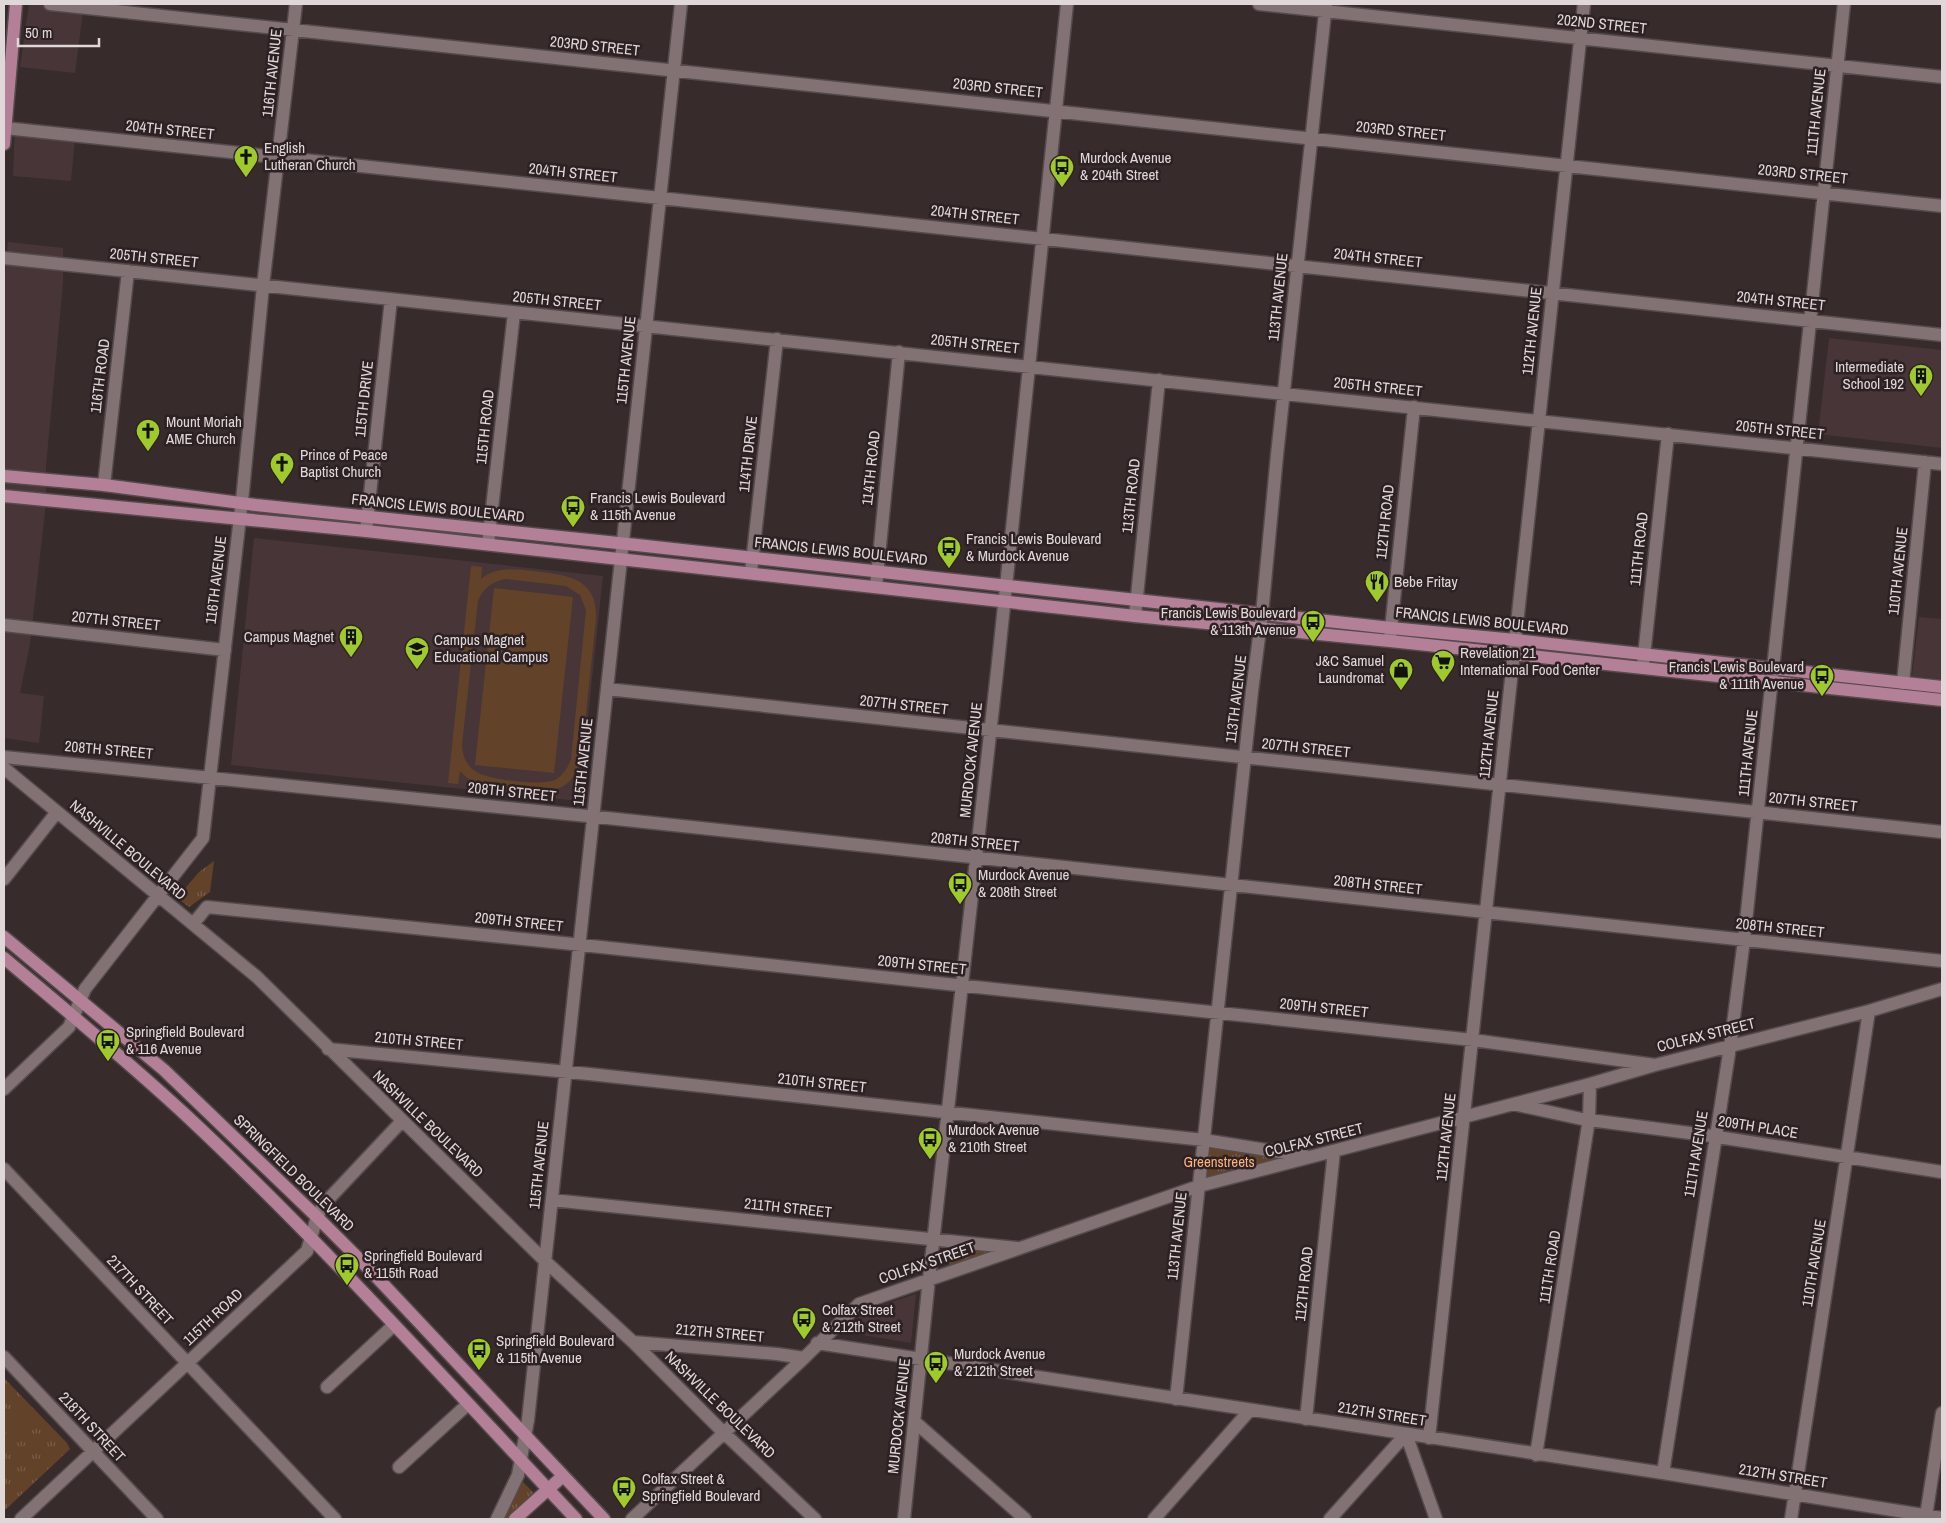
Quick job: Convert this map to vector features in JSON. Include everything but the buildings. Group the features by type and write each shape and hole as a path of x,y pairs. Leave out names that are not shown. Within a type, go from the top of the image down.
{"main road":[{"path":"4,144 8,54 16,4"},
{"name":"FRANCIS LEWIS BOULEVARD","path":"4,476 104,485 242,504 623,543 1262,614 1514,654 1942,700"},
{"name":"FRANCIS LEWIS BOULEVARD","path":"4,496 366,531 751,572 1135,616 1260,628 1515,640 1942,687"},
{"name":"SPRINGFIELD BOULEVARD","path":"4,937 164,1070 317,1217 368,1268 604,1519"},
{"path":"4,958 128,1062 191,1120 310,1238 394,1325 576,1519"},
{"path":"516,1519 563,1476"}],"street":[{"name":"203RD STREET","path":"50,4 1942,206"},
{"name":"116TH AVENUE","path":"4,1089 69,1027 84,989 203,838 242,504 263,286 296,4"},
{"name":"115TH AVENUE","path":"497,1519 518,1475 525,1435 681,4"},
{"name":"MURDOCK AVENUE","path":"904,1519 1068,4"},
{"name":"202ND STREET","path":"1259,4 1325,7 1580,38 1942,76"},
{"name":"112TH AVENUE","path":"1429,1438 1584,4"},
{"name":"111TH AVENUE","path":"1663,1473 1730,1047 1744,940 1844,4"},
{"name":"113TH AVENUE","path":"1176,1399 1262,614 1325,7"},
{"name":"204TH STREET","path":"5,128 1942,335"},
{"name":"205TH STREET","path":"4,258 1942,464"},
{"name":"116TH ROAD","path":"104,485 128,271"},
{"name":"115TH DRIVE","path":"366,531 391,299"},
{"name":"115TH ROAD","path":"488,544 514,313"},
{"name":"114TH DRIVE","path":"751,572 777,339"},
{"name":"114TH ROAD","path":"876,587 899,352"},
{"name":"113TH ROAD","path":"1135,616 1159,380"},
{"name":"112TH ROAD","path":"1390,635 1414,407"},
{"name":"111TH ROAD","path":"1643,668 1668,434"},
{"name":"110TH AVENUE","path":"1903,683 1925,462"},
{"name":"207TH STREET","path":"4,625 224,650"},
{"name":"207TH STREET","path":"607,690 1942,832"},
{"name":"208TH STREET","path":"4,757 211,776 1942,961"},
{"name":"NASHVILLE BOULEVARD","path":"4,768 257,977 545,1261 633,1342 724,1433 815,1519"},
{"path":"4,880 57,812"},
{"name":"209TH STREET","path":"193,924 207,907 580,944 1472,1040 1655,1065"},
{"name":"COLFAX STREET","path":"632,1519 804,1358 858,1304 1199,1186 1334,1152 1655,1065 1869,1011 1942,989"},
{"name":"110TH AVENUE","path":"1791,1519 1869,1011"},
{"name":"210TH STREET","path":"328,1049 566,1072 1204,1140 1311,1157"},
{"name":"111TH ROAD","path":"1536,1454 1589,1119 1590,1084"},
{"name":"209TH PLACE","path":"1511,1104 1582,1119 1715,1137 1942,1172"},
{"name":"115TH ROAD","path":"21,1519 307,1251 317,1217 323,1205 402,1122"},
{"name":"112TH ROAD","path":"1306,1419 1334,1152"},
{"name":"217TH STREET","path":"4,1169 335,1519"},
{"name":"211TH STREET","path":"552,1200 1022,1248"},
{"path":"327,1388 394,1325"},
{"name":"212TH STREET","path":"633,1342 804,1358"},
{"name":"212TH STREET","path":"817,1343 1663,1473 1942,1518"},
{"name":"218TH STREET","path":"4,1357 157,1519"},
{"path":"399,1468 468,1404"},
{"path":"1154,1519 1250,1410"},
{"path":"1926,1516 1942,1413"},
{"path":"915,1422 1025,1519"},
{"path":"1330,1519 1406,1434 1436,1519"}],"shaded area":[{"path":"29,4 84,4 75,73 20,67"},
{"path":"15,122 76,128 71,181 13,176"},
{"path":"8,242 63,248 63,283 46,466 46,503 30,644 20,693 44,696 39,743 4,738 4,287"},
{"name":"Intermediate School 192","path":"1829,338 1942,350 1942,448 1818,434"},
{"name":"Campus Magnet Educational Campus","path":"254,538 603,576 579,801 231,765"},
{"path":"1919,617 1942,619 1942,679 1912,676"},
{"path":"916,1294 911,1343 844,1332 865,1311"}],"green space":[{"path":"471,566 482,567 481,579 499,570 512,569 557,574 578,581 586,586 592,594 596,619 581,760 570,781 562,787 543,792 510,790 477,783 460,771 458,784 448,783","holes":["506,579 566,586 580,595 586,610 570,762 560,776 548,782 514,781 481,774 472,769 467,763 462,744 478,601 489,586 497,581"]},
{"path":"494,588 573,597 554,773 475,765"},
{"path":"214,861 210,892 189,907 177,898 199,872"},
{"name":"Greenstreets","path":"1205,1143 1288,1157 1201,1183"},
{"path":"951,1244 994,1251 949,1267"},
{"path":"4,1378 67,1443 70,1449 4,1511"},
{"path":"22,1399 38,1416 13,1440 4,1430 4,1417"},
{"path":"521,1480 535,1494 507,1519 503,1519"}],"place":[{"name":"English Lutheran Church","path":"246,178"},
{"name":"Murdock Avenue & 204th Street","path":"1062,188"},
{"name":"Intermediate School 192","path":"1921,397"},
{"name":"Mount Moriah AME Church","path":"148,452"},
{"name":"Prince of Peace Baptist Church","path":"282,485"},
{"name":"Francis Lewis Boulevard & 115th Avenue","path":"573,528"},
{"name":"Francis Lewis Boulevard & Murdock Avenue","path":"949,569"},
{"name":"Bebe Fritay","path":"1377,603"},
{"name":"Francis Lewis Boulevard & 113th Avenue","path":"1313,643"},
{"name":"Campus Magnet","path":"351,658"},
{"name":"Campus Magnet Educational Campus","path":"417,670"},
{"name":"Revelation 21 International Food Center","path":"1443,683"},
{"name":"J&C Samuel Laundromat","path":"1401,691"},
{"name":"Francis Lewis Boulevard & 111th Avenue","path":"1822,697"},
{"name":"Murdock Avenue & 208th Street","path":"960,905"},
{"name":"Springfield Boulevard & 116 Avenue","path":"108,1062"},
{"name":"Murdock Avenue & 210th Street","path":"930,1160"},
{"name":"Springfield Boulevard & 115th Road","path":"347,1286"},
{"name":"Colfax Street & 212th Street","path":"804,1340"},
{"name":"Springfield Boulevard & 115th Avenue","path":"479,1371"},
{"name":"Murdock Avenue & 212th Street","path":"936,1384"},
{"name":"Colfax Street & Springfield Boulevard","path":"624,1509"}]}
